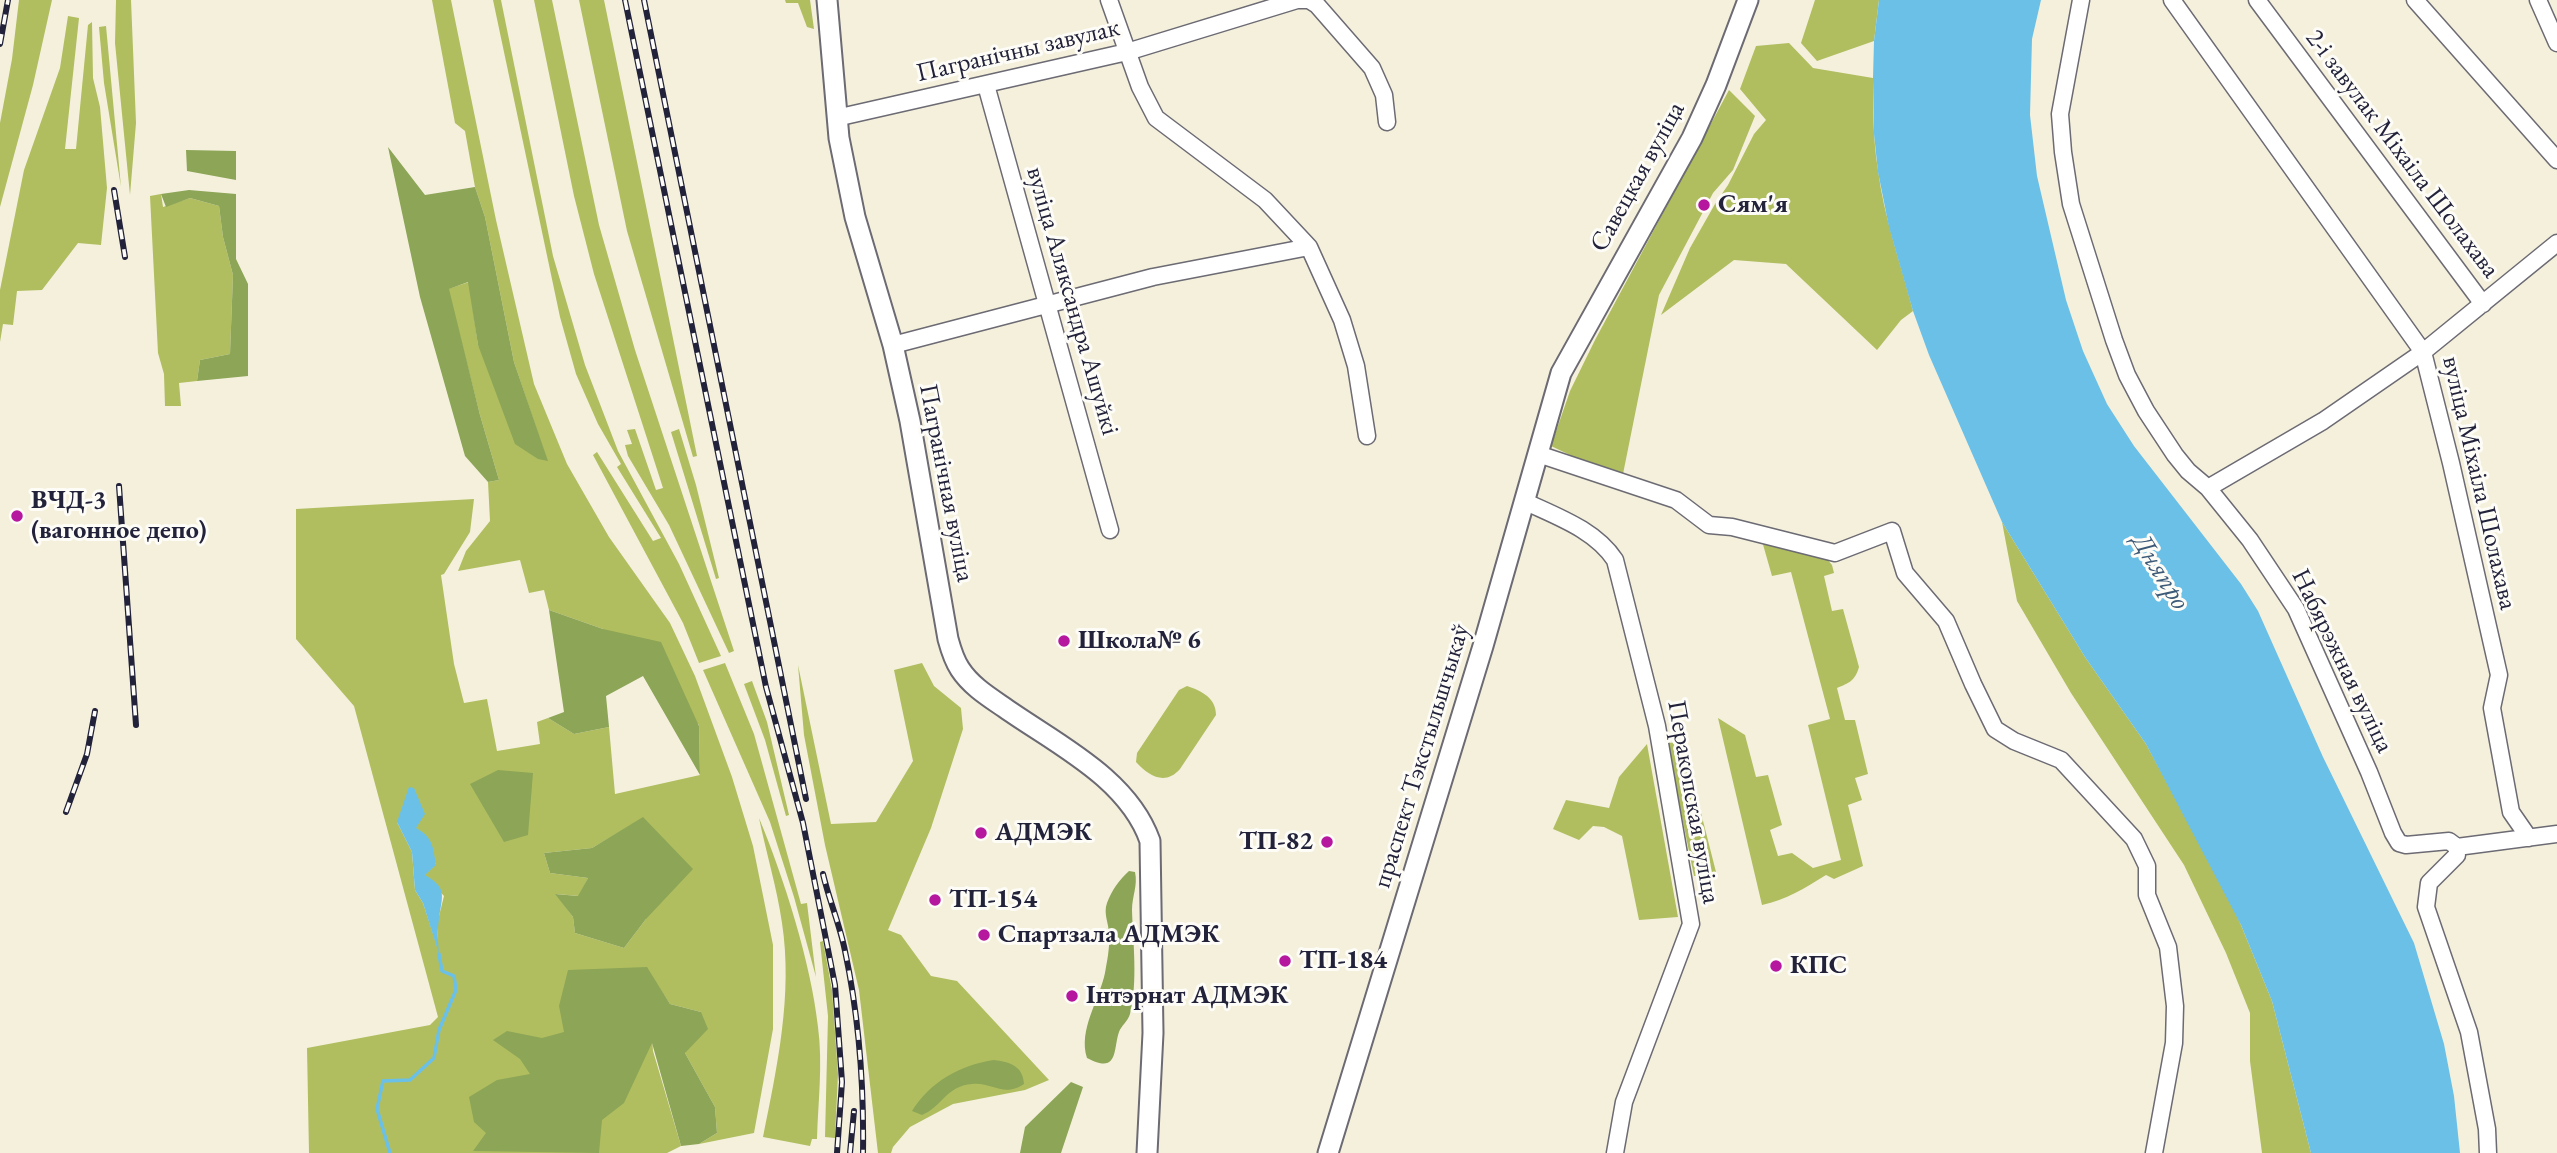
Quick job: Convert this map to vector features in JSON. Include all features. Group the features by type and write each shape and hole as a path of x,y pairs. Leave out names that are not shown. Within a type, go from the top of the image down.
{"main road":[{"name":"Пагранічная вуліца","path":"827,0 836,118 855,217 893,345 910,421 948,639 954,659 974,686 1095,770 1121,792 1139,815 1150,841 1153,1033 1147,1153"},
{"name":"Савецкая вуліца","path":"1561,373 1692,138 1716,85 1748,0"},
{"name":"праспект Тэкстыльшчыкаў","path":"1328,1153 1526,502 1561,373"}],"street":[{"path":"1109,0 1140,88 1156,118 1265,201 1309,247 1342,320 1356,366 1367,436"},
{"name":"Пагранічны завулак","path":"836,118 1126,52 1297,0 1309,0 1317,5 1373,68 1384,95 1387,122"},
{"name":"Набярэжная вуліца","path":"2081,0 2060,114 2071,204 2100,300 2127,375 2146,411 2175,455 2188,471 2208,488 2250,540 2296,609 2399,843 2406,845 2449,841 2456,847"},
{"name":"вуліца Міхаіла Шолахава","path":"2172,0 2423,352 2499,675 2492,708 2511,812 2529,838"},
{"name":"2-і завулак Міхаіла Шолахава","path":"2257,0 2483,304"},
{"path":"2415,0 2557,160"},
{"path":"2538,0 2557,43"},
{"name":"вуліца Аляксандра Ашуйкі","path":"986,85 1110,530"},
{"path":"2208,488 2323,421 2423,352 2557,243"},
{"path":"893,345 1153,277 1309,247"},
{"path":"1538,454 1676,500 1709,525 1732,527 1835,553 1892,531 1905,573 1946,621 1996,729 2014,741 2061,760 2134,839 2147,866 2147,895 2168,947 2175,1006 2172,1052 2154,1153"},
{"name":"Перакопская вуліца","path":"1526,502 1589,533 1605,545 1615,560 1657,726 1691,924 1661,997 1624,1102 1615,1153"},
{"path":"2488,1153 2487,1129 2469,1032 2426,906 2429,883 2457,855 2456,847 2557,834"}],"green space":[{"path":"19,0 52,0 33,85 0,207 0,123"},
{"path":"116,0 131,0 136,123 130,195 115,43"},
{"path":"432,0 451,0 496,220 534,384 567,464 609,537 670,623 695,676 732,777 753,846 773,945 773,1029 754,1133 699,1144 717,1133 715,1107 685,1053 701,1012 670,1004 647,969 653,1051 681,1146 667,1153 309,1153 307,1048 430,1025 438,1017 354,706 296,639 296,509 474,499 470,532 441,575 454,664 464,703 487,699 497,751 540,744 537,722 548,718 574,734 609,727 615,794 700,775 699,725 603,629 549,610 544,590 529,593 520,560 458,571 466,551 490,521 488,482 499,480 448,289 469,282 478,345 547,460 514,362 465,131 455,123","holes":["643,818 646,919 624,948 575,933 573,917 556,894 579,896 588,878 550,873 544,853 592,848","397,822 436,864 424,875 444,896 438,920 438,949 423,903 415,890 412,852"]},
{"path":"493,0 501,0 553,256 585,365 618,451 679,564 721,656 699,663 683,623 593,455 597,452 653,541 661,538 617,467 621,464 598,424 576,374 560,317"},
{"path":"534,0 552,0 599,225 635,350 734,651 729,653 669,525 628,456 625,445 632,444 627,430 635,429 656,490 663,488 594,274 574,196"},
{"path":"579,0 604,0 697,456 693,457 627,231"},
{"path":"785,0 810,0 814,29 807,27 798,3 786,3"},
{"path":"1815,0 1879,0 1874,41 1817,61 1801,43"},
{"path":"68,16 79,18 65,149 76,149 88,25 92,22 93,78 100,107 107,188 101,245 78,243 42,290 17,291 13,325 3,324 0,342 0,290 24,170 60,68"},
{"path":"106,26 121,187 104,83 99,27"},
{"path":"1789,43 1813,68 1873,78 1874,135 1881,188 1913,311 1901,320 1877,350 1786,264 1734,260 1661,315 1690,248 1728,185 1754,134 1766,120 1740,89 1756,46"},
{"path":"1729,90 1755,116 1733,170 1713,193 1659,295 1623,474 1571,460 1570,455 1551,446 1570,391"},
{"path":"388,147 425,195 475,187 485,217 514,362 548,461 538,459 515,444 478,345 468,282 449,289 499,480 488,482 465,456 420,297"},
{"path":"186,150 236,151 236,180 187,171"},
{"path":"189,190 236,194 236,259 248,284 248,376 197,381 200,360 230,354 233,275 223,237 219,206 190,198 166,207 161,194"},
{"path":"161,194 163,207 190,198 219,206 223,237 233,275 230,354 200,360 197,381 179,383 181,406 165,406 164,374 158,353 150,196"},
{"path":"679,429 719,578 716,579 671,432"},
{"path":"2002,522 2085,657 2146,744 2223,886 2272,1001 2311,1153 2262,1153 2250,1061 2250,1013 2226,953 2184,865 2071,693 2017,601"},
{"path":"1762,541 1826,558 1832,565 1834,573 1824,576 1832,611 1843,609 1859,667 1851,681 1837,688 1845,720 1855,720 1868,774 1855,778 1862,800 1848,805 1863,866 1834,879 1826,875 1787,897 1762,905 1718,718 1745,735 1756,777 1768,775 1782,825 1770,830 1778,856 1792,853 1813,868 1841,860 1808,725 1830,719 1791,572 1772,576"},
{"path":"549,610 603,629 661,642 699,726 700,775 643,676 606,696 609,727 574,734 548,718 564,712"},
{"path":"725,663 754,734 801,904 807,903 816,977 770,822 703,670"},
{"path":"922,663 934,686 961,708 963,729 931,828 888,930 901,935 931,976 957,981 1049,1080 1025,1090 953,1104 910,1127 891,1153 878,1153 859,990 825,845 804,735 798,665 831,824 876,822 913,761 894,670"},
{"path":"752,681 767,722 789,815 786,816 765,740 744,684"},
{"path":"1187,686 1211,700 1216,715 1180,769 1169,777 1157,777 1136,762 1137,753 1179,690"},
{"path":"1683,742 1716,872 1694,876 1667,743"},
{"path":"1647,744 1678,917 1639,920 1622,836 1604,827 1593,826 1579,840 1553,829 1566,800 1609,808 1619,777"},
{"path":"498,770 533,773 528,835 504,842 470,784"},
{"path":"643,817 693,869 646,919 624,948 575,933 573,917 555,894 578,896 588,878 550,873 544,853 592,848"},
{"path":"759,818 795,921 814,1002 819,1041 820,1083 817,1139 812,1139 810,1146 763,1137 782,1031 786,977 780,910"},
{"path":"1129,871 1135,872 1136,877 1132,910 1134,988 1129,1017 1119,1032 1113,1058 1105,1064 1087,1058 1085,1037 1105,973 1109,940 1106,907 1119,882"},
{"path":"823,941 832,990 838,1074 835,1138 825,1137 828,1016 820,942"},
{"path":"647,967 670,1004 701,1012 708,1029 685,1053 715,1107 717,1133 699,1144 681,1146 652,1043 624,1103 602,1120 599,1153 473,1151 486,1133 474,1122 469,1097 497,1080 530,1074 520,1059 493,1040 507,1031 542,1038 564,1032 559,1006 568,970"},
{"path":"994,1060 1015,1066 1021,1073 1024,1084 1010,1090 979,1084 963,1086 922,1115 912,1111 937,1083 969,1066"},
{"path":"1071,1082 1083,1087 1061,1153 1020,1153 1025,1127"}],"water":[{"name":"Дняпро","path":"1879,0 2041,0 2032,39 2030,115 2037,176 2066,300 2083,351 2107,404 2134,446 2241,584 2258,611 2323,757 2414,943 2444,1044 2454,1096 2460,1153 2311,1153 2272,1001 2241,925 2146,744 2085,657 2002,522 1929,355 1913,311 1889,227 1878,172 1873,78"},
{"path":"409,787 414,788 425,814 416,828 429,839 434,853 436,865 425,875 437,884 442,893 438,927 439,954 423,903 415,890 412,852 397,822"}],"waterway":[{"path":"390,1153 377,1109 383,1081 410,1080 434,1058 439,1030 456,990 454,976 442,971 439,954"}],"railway":[{"path":"0,44 8,0"},
{"path":"625,0 766,687 803,823 835,985 842,1082 837,1153"},
{"path":"644,0 806,799"},
{"path":"114,190 125,257"},
{"path":"119,486 136,725"},
{"path":"66,812 87,754 95,711"},
{"path":"823,874 843,941 854,1001 863,1102 863,1153"},
{"path":"850,1153 854,1111"}],"place":[{"name":"Сям'я","path":"1704,205"},
{"name":"ВЧД-3 (вагонное депо)","path":"17,516"},
{"name":"Школа№ 6","path":"1064,641"},
{"name":"АДМЭК","path":"981,833"},
{"name":"ТП-82","path":"1327,842"},
{"name":"ТП-154","path":"935,900"},
{"name":"Спартзала АДМЭК","path":"984,935"},
{"name":"ТП-184","path":"1285,961"},
{"name":"КПС","path":"1776,966"},
{"name":"Інтэрнат АДМЭК","path":"1072,996"}]}
